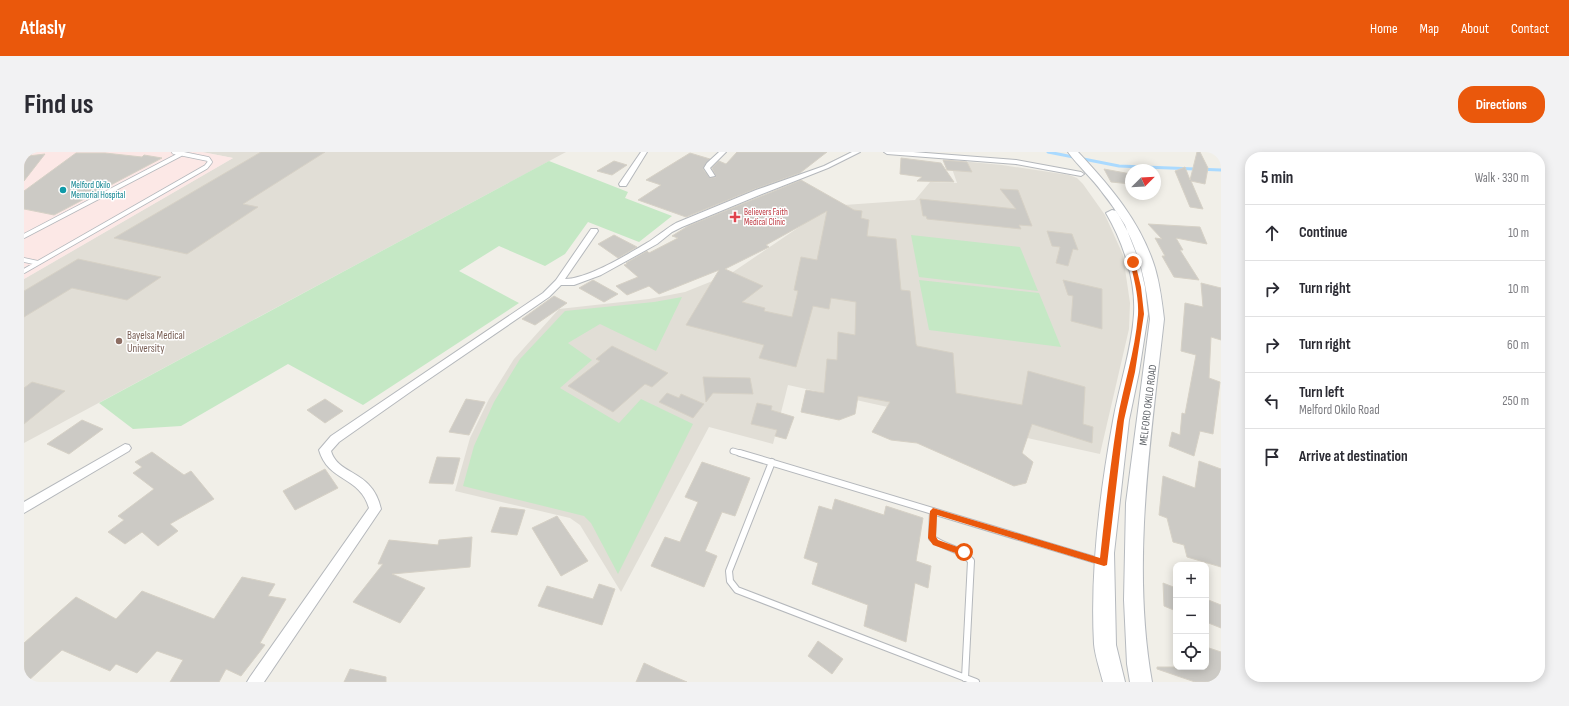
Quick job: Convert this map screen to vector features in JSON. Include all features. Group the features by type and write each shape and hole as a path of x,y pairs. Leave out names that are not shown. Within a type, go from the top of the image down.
{"main road":[{"name":"MELFORD OKILO ROAD","path":"1062,152 1111,194 1128,218 1138,237 1148,264 1156,293 1157,319 1136,503 1134,600 1138,664 1141,682"},
{"name":"MELFORD OKILO ROAD","path":"1079,165 1119,225 1133,262 1139,287 1141,314 1132,372 1121,420 1110,501 1104,562 1105,645 1114,682"}],"street":[{"path":"623,184 644,152"},
{"path":"712,176 707,168 709,164 723,152"},
{"path":"559,282 574,282 583,280 654,242 669,230 679,225 759,192 826,167 857,152"},
{"path":"887,152 1016,162 1079,165"},
{"path":"254,682 375,510 373,499 365,487 330,464 325,450 335,439 546,295 559,282 594,231"},
{"path":"24,508 125,448"}],"lane":[{"path":"24,152 30,152"},
{"path":"24,271 206,167 210,162 208,158 174,152"},
{"path":"24,236 181,153"},
{"path":"24,260 38,263"},
{"path":"733,451 1104,562"},
{"path":"772,462 729,571 728,578 731,584 737,590 976,682"},
{"path":"933,511 932,538 935,542 964,552 971,560 965,678"}],"shaded area":[{"path":"24,152 202,152 233,158 24,279"},
{"name":"Bayelsa Medical University","path":"202,152 566,152 24,443 24,279 233,158"},
{"path":"949,160 1002,165 1069,175 1077,178 1083,184 1105,215 1123,255 1130,303 1129,329 1100,454 788,385 773,444 709,427 621,592 580,525 570,518 455,491 470,438 489,399 514,359 559,309 649,299 685,292 730,274 830,206 915,200 930,182 957,183"}],"green space":[{"path":"549,161 628,192 625,198 672,216 639,242 588,222 565,254 545,266 499,246 459,271 519,303 363,405 288,364 181,426 133,429 99,403"},
{"path":"911,235 1020,247 1038,291 919,277"},
{"path":"919,280 1039,293 1061,347 929,330"},
{"path":"682,297 656,351 600,324 568,343 592,360 560,388 619,423 641,399 693,424 618,574 591,523 584,516 463,486 474,446 494,402 520,359 565,311 654,302"}],"building":[{"path":"261,152 325,152 243,204 258,207 187,254 114,238"},
{"path":"737,152 827,152 800,173 755,189 686,217 638,200 661,185 646,180 690,153 710,159 703,169 710,178 716,177 712,168 719,161 726,164"},
{"path":"1197,152 1200,152 1208,168 1205,184 1191,181 1203,209 1190,207 1175,171 1185,167 1190,180"},
{"name":"Melford Okilo Memorial Hospital","path":"76,153 105,153 142,157 144,155 162,158 54,215 24,209 24,191"},
{"path":"45,154 24,181 24,161 28,156"},
{"path":"901,158 941,163 954,182 917,181 922,177 900,174"},
{"path":"943,160 967,162 972,172 947,170"},
{"path":"614,161 627,165 612,175 597,171"},
{"path":"1104,169 1125,173 1125,183 1111,182"},
{"path":"801,180 854,210 862,211 861,218 869,220 867,236 896,239 901,290 910,291 916,344 917,346 953,353 956,393 1022,405 1028,371 1085,387 1083,424 1093,427 1092,443 1032,424 1022,453 1033,462 1026,483 1014,486 917,443 891,440 872,432 890,402 858,396 855,414 839,420 801,412 806,390 824,393 827,359 837,360 838,332 855,335 856,302 831,298 829,309 813,306 796,367 759,358 764,345 686,325 719,270 659,294 649,286 627,295 616,286 638,277 624,265 627,264 626,263 647,251 649,253 678,238 672,236 688,226","holes":["827,211 817,260 801,257 794,290 798,291 792,317 764,311 765,308 742,302 763,286 725,269 769,247 766,245"]},
{"path":"1000,189 1018,190 1032,226 1019,225 1021,229 927,219 926,216 923,216 920,199 1016,209"},
{"path":"1148,224 1200,227 1207,244 1176,238 1183,250 1180,250 1199,280 1174,277 1162,256 1165,256 1155,238 1162,239"},
{"path":"1047,231 1072,234 1078,250 1073,249 1068,266 1056,263 1060,247 1052,246"},
{"path":"614,235 637,247 618,258 598,244"},
{"path":"78,259 161,277 127,300 72,288 24,317 24,291"},
{"path":"593,280 618,294 604,302 579,288"},
{"path":"1063,280 1102,289 1102,329 1071,321 1073,296 1068,295"},
{"path":"1201,283 1221,288 1221,340 1211,337 1209,378 1220,382 1213,434 1200,431 1194,456 1169,446 1172,432 1180,435 1182,413 1185,414 1196,355 1181,351 1185,303 1203,307"},
{"path":"554,296 567,303 535,325 522,319"},
{"path":"612,346 668,373 652,387 645,384 613,412 568,386 600,361 596,359"},
{"path":"703,377 750,378 753,394 713,393 706,402"},
{"path":"32,382 65,391 24,424 24,388"},
{"path":"667,393 679,398 681,394 704,404 693,418 659,402"},
{"path":"325,399 343,411 325,423 307,410"},
{"path":"466,399 485,402 469,435 449,432"},
{"path":"757,403 772,406 771,410 794,417 786,439 775,436 777,430 751,424"},
{"path":"82,420 103,429 69,454 47,444"},
{"path":"152,452 184,475 191,471 214,499 170,524 178,531 158,546 142,532 125,544 108,532 124,520 118,516 154,489 133,473 142,467 135,462"},
{"path":"437,457 460,458 453,484 429,483"},
{"path":"1199,461 1221,469 1221,567 1209,563 1209,562 1187,557 1184,545 1173,542 1167,518 1159,515 1163,476 1195,488"},
{"path":"702,462 750,478 735,516 722,512 705,551 717,556 704,587 651,566 665,537 680,542 698,502 685,497"},
{"path":"325,469 338,488 295,510 283,491"},
{"path":"835,499 884,515 886,506 923,518 916,561 931,566 928,588 915,583 906,642 864,626 868,605 812,584 818,563 804,558 819,506 832,510"},
{"path":"500,507 525,510 517,535 491,532"},
{"path":"557,516 588,561 561,576 532,528"},
{"path":"472,537 470,567 392,574 425,588 400,623 353,602 383,564 378,564 389,540 438,545 439,540"},
{"path":"242,577 275,584 268,596 286,599 260,643 265,645 241,676 226,669 219,682 170,682 183,660 157,651 137,673 116,664 110,671 62,650 27,682 24,682 24,643 76,597 116,619 142,591 214,619"},
{"path":"1163,583 1173,587 1173,610 1164,606"},
{"path":"599,584 615,589 602,625 538,606 547,586 593,599"},
{"path":"1209,600 1221,605 1221,628 1209,623"},
{"path":"818,641 843,659 832,674 808,656"},
{"path":"1209,648 1221,652 1221,682 1195,682 1157,669 1157,667 1173,667 1173,670 1209,670"},
{"path":"644,663 661,671 687,682 636,682"},
{"path":"350,669 386,677 386,682 344,682"}],"waterway":[{"path":"1048,152 1119,166 1221,170"}],"place":[{"name":"Melford Okilo Memorial Hospital","path":"63,190"},
{"name":"Believers Faith Medical Clinic","path":"735,217"},
{"name":"Bayelsa Medical University","path":"119,341"}],"route":[{"path":"964,552 935,542 931,534 933,511 1104,562 1121,420 1132,372 1141,314 1139,287 1133,262"}]}
